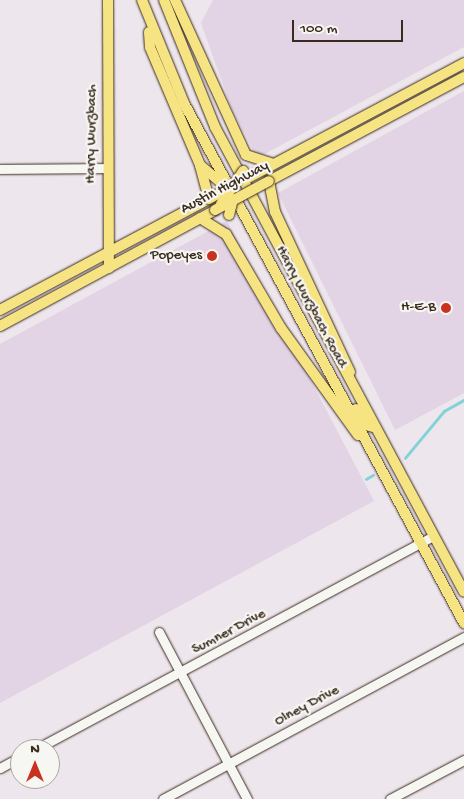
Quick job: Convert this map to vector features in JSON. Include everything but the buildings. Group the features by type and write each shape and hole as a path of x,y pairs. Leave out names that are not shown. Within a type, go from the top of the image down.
{"main road":[{"name":"Harry Wurzbach","path":"108,0 106,253 109,268"},
{"name":"Harry Wurzbach Road","path":"142,0 148,21 184,103 464,623"},
{"name":"Harry Wurzbach Road","path":"164,0 215,127 464,592"},
{"path":"176,0 189,36 246,156 226,234"},
{"path":"148,21 150,47 213,197"},
{"name":"Austin Highway","path":"0,326 215,210 238,190 274,164 464,63"},
{"name":"Austin Highway","path":"0,310 213,197 270,181 464,77"},
{"path":"302,164 344,137 343,127"},
{"path":"246,156 274,164"},
{"path":"200,165 276,212"},
{"path":"270,181 276,212 344,353 353,387"},
{"path":"200,218 226,234 281,328 317,377 352,430 368,445"},
{"path":"328,370 345,389 365,425 374,427"}],"street":[{"path":"0,169 107,168"},
{"name":"Sumner Drive","path":"55,739 433,536"},
{"path":"451,598 464,592"},
{"path":"159,632 247,799"},
{"name":"Olney Drive","path":"163,799 464,637"},
{"path":"390,799 464,760"}],"shaded area":[{"path":"213,0 464,0 464,47 257,158 231,107 201,23"},
{"path":"464,91 464,393 395,430 278,193"},
{"path":"227,221 374,501 0,703 0,344"}],"waterway":[{"path":"405,458 444,411 464,400"},
{"path":"366,479 373,475"}],"place":[{"name":"Popeyes","path":"212,256"},
{"name":"H-E-B","path":"446,308"}]}
